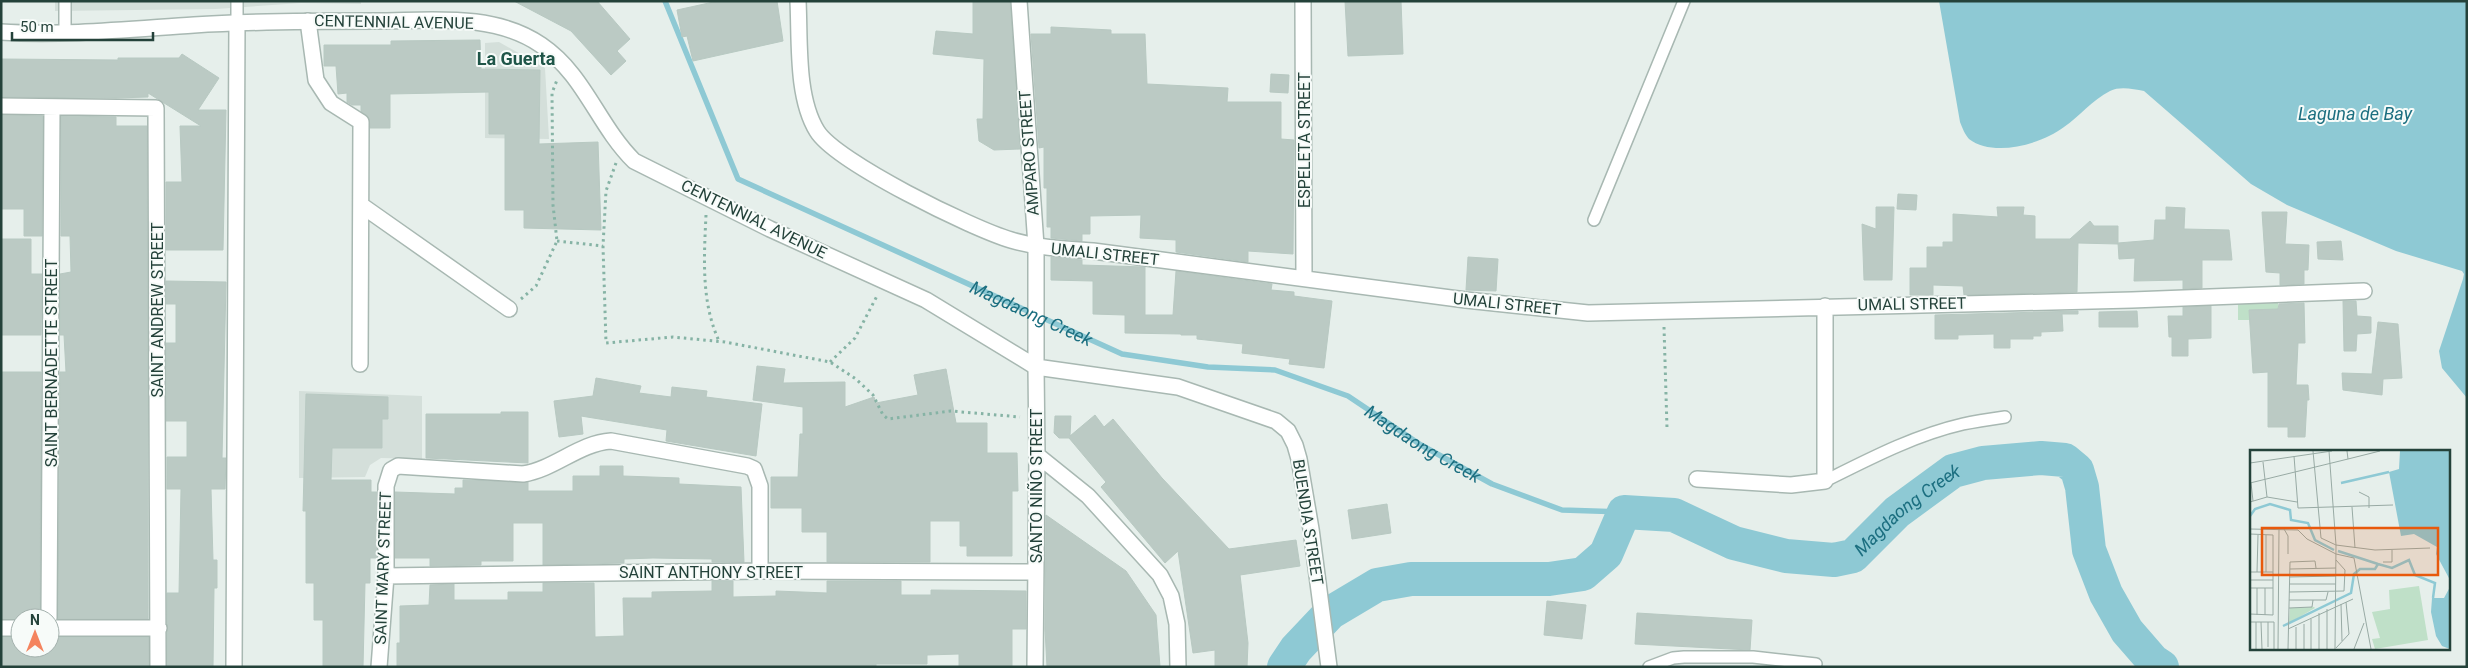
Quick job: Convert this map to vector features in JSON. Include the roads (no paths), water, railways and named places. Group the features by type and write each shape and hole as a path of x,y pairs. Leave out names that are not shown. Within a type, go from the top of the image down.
{"street":[{"name":"UMALI STREET","path":"798,1 803,85 807,110 818,133 833,148 928,204 987,232 1036,246 1093,251 1466,300 1588,313 2132,300 2364,290"},
{"name":"AMPARO STREET","path":"1019,1 1036,246 1036,306"},
{"name":"ESPELETA STREET","path":"1303,1 1304,278"},
{"name":"CENTENNIAL AVENUE","path":"1,32 65,31 237,22 308,21 476,22 510,29 539,44 564,62 585,90 600,119 622,149 634,161 706,197 926,300 1036,366"},
{"path":"308,21 316,80 330,104 361,122 360,364"},
{"path":"234,667 237,22"},
{"name":"SAINT ANDREW STREET","path":"1,106 156,108 158,667"},
{"name":"SAINT BERNADETTE STREET","path":"49,608 52,108"},
{"path":"361,205 509,309"},
{"name":"SANTO NIÑO STREET","path":"1036,306 1036,418 1038,455 1036,667"},
{"path":"1697,478 1792,485 1825,481 1824,306"},
{"name":"BUENDIA STREET","path":"1036,366 1178,387 1261,415 1288,431 1299,459 1329,667"},
{"name":"SAINT MARY STREET","path":"380,667 386,576 386,486 391,470 398,466 523,474 538,471 599,442 611,441 747,466 754,469 760,486 760,571"},
{"path":"1038,455 1088,496 1160,575 1171,596 1177,624 1178,667"},
{"name":"SAINT ANTHONY STREET","path":"386,576 760,571 1036,572"},
{"path":"60,628 159,628"}],"lane":[{"path":"65,1 65,31"},
{"path":"237,1 237,22"},
{"path":"1594,220 1684,1"},
{"path":"1825,481 1892,448 1963,424 2005,417"},
{"path":"1649,667 1673,658 1684,657 1753,657 1816,664"}],"water":[{"name":"Laguna de Bay","path":"1939,1 2467,1 2467,398 2442,368 2439,351 2463,279 2464,274 2462,271 2396,251 2287,205 2251,184 2144,91 2122,88 2114,89 2097,99 2064,127 2043,139 2017,147 1991,148 1979,145 1969,139 1960,122"}],"waterway":[{"name":"Magdaong Creek","path":"665,1 738,179 1122,354 1208,367 1275,370 1348,396 1421,445 1492,484 1562,510 1624,512"},
{"name":"Magdaong Creek","path":"1284,667 1296,649 1330,613 1377,585 1411,579 1549,579 1583,574 1606,554 1624,512 1674,515 1734,543 1786,556 1834,560 1853,556 1897,512 1953,471 1983,463 2041,458 2065,460 2077,470 2082,487 2089,550 2106,594 2127,631 2153,661 2162,667"}],"district":[{"name":"La Guerta","path":"516,58"}]}
